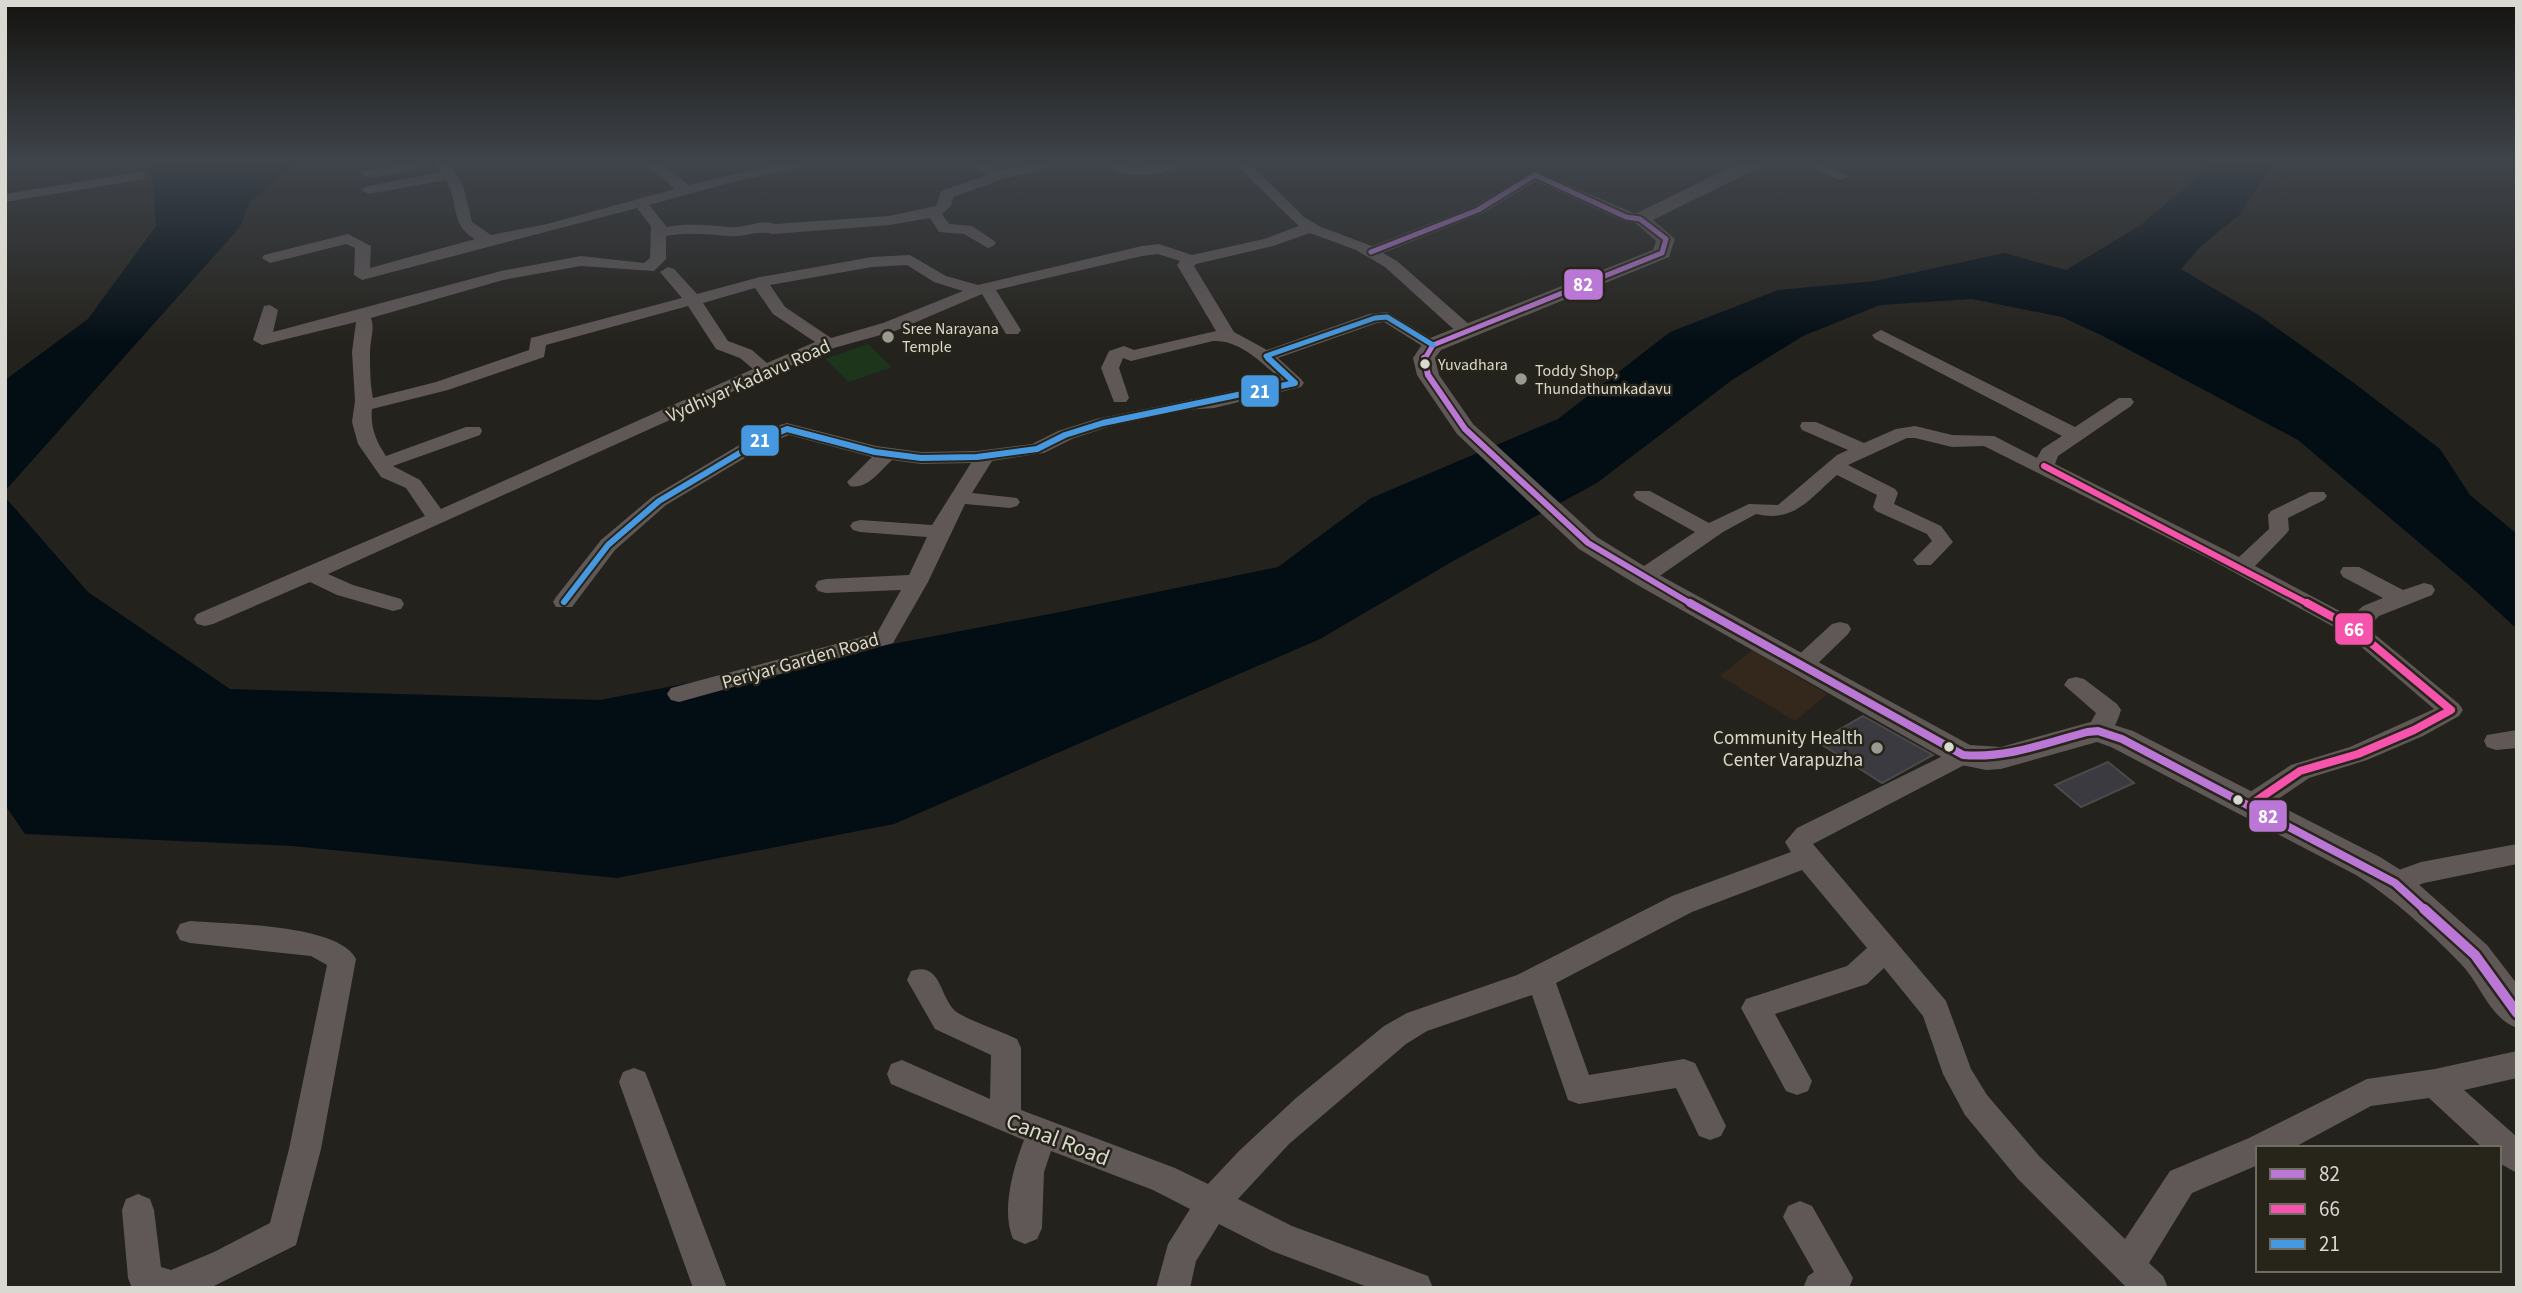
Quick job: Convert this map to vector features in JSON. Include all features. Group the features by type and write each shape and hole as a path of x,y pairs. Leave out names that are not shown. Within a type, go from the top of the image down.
{"main road":[{"path":"1646,223 1666,239 1662,253 1433,345 1424,358 1428,375 1465,429 1588,543 1643,578 1963,755 2001,758 2065,737 2098,731 2122,739 2395,883 2475,955 2517,1013"}],"street":[{"path":"465,223 495,255"},
{"path":"270,310 262,340 362,315 550,228 567,223"},
{"path":"270,258 348,239 363,246 362,275 495,255 648,268 658,259 660,233 657,223"},
{"path":"660,233 679,229 720,229 730,232 765,226 773,229 848,223"},
{"path":"940,223 944,229 967,229 988,243"},
{"path":"1306,223 1371,252 1391,264 1466,331"},
{"path":"1371,252 1444,223"},
{"path":"564,602 608,545 659,501 763,439 788,429 888,453 921,458 985,456 1037,449 1065,435 1103,423 1295,383 1266,356 1227,335 1185,265 1191,260 1268,243 1312,227"},
{"name":"Vydhiyar Kadavu Road","path":"205,619 828,343 889,327 983,288 1142,251 1159,249 1191,260"},
{"path":"363,406 442,386 538,353 537,342 692,299 841,266 910,260 940,279 983,288 1012,330"},
{"path":"668,271 692,299 722,345 746,355 764,370"},
{"path":"760,282 763,291 789,319 828,343"},
{"path":"362,315 365,325 361,352 361,422 368,444 388,472 413,484 436,518"},
{"path":"1266,356 1326,333 1387,317 1433,345"},
{"path":"1120,398 1110,368 1115,355 1124,351 1131,356 1227,335"},
{"path":"1881,335 2075,435"},
{"path":"2044,466 2049,453 2125,402"},
{"path":"1810,426 1864,450"},
{"path":"382,464 473,431"},
{"path":"1643,578 1710,532 1749,510 1756,508 1772,512 1785,509 1844,459 1903,433 1915,432 1952,441 1987,440 2030,462 2044,466 2241,567 2353,628 2451,710 2414,730 2358,754 2300,771 2249,805"},
{"path":"858,482 888,453"},
{"name":"Periyar Garden Road","path":"679,694 885,638 917,582 958,498 985,456"},
{"path":"1836,467 1888,493 1883,507 1934,530 1943,542 1924,560"},
{"path":"1643,495 1710,532"},
{"path":"2241,567 2279,530 2278,515 2317,496"},
{"path":"958,498 1010,502"},
{"path":"860,526 940,532"},
{"path":"2351,572 2402,599"},
{"path":"308,573 345,590 393,604"},
{"path":"826,586 917,582"},
{"path":"2353,628 2371,611 2424,590"},
{"path":"1802,665 1840,629"},
{"path":"2076,685 2109,710 2098,731"},
{"path":"1963,755 1806,835 1798,842 1807,857 1936,1010 1958,1074 1976,1105 2029,1168 2151,1288"},
{"path":"2395,883 2421,873 2517,854"},
{"path":"1173,1288 1181,1253 1214,1205 1275,1137 1395,1035 1417,1022 1540,977 1682,904 1807,857"},
{"path":"138,1210 145,1278 172,1287 226,1264 284,1233 305,1149 342,959 315,945 190,932"},
{"path":"1797,1081 1756,1008 1857,975 1886,949"},
{"path":"1540,977 1579,1090 1684,1073 1710,1126"},
{"path":"921,980 945,1020 1006,1048 1005,1119"},
{"path":"2265,1146 2367,1093 2435,1083 2517,1064"},
{"name":"Canal Road","path":"902,1074 1005,1119 1164,1179 1284,1239 1416,1288"},
{"path":"634,1083 710,1288"},
{"path":"2435,1083 2517,1158"},
{"path":"1025,1227 1028,1172 1042,1133"},
{"path":"2128,1266 2181,1182 2256,1150"},
{"path":"1800,1217 1836,1278 1820,1288"}],"shaded area":[{"path":"156,223 241,223 5,491 5,380 88,319"},
{"path":"2229,223 2200,247 2181,269 2260,316 2440,449 2470,495 2517,534 2517,629 2298,440 2103,336 2062,317 1972,299 1880,305 1803,336 1732,380 1597,483 1455,560 1320,639 894,824 617,878 292,846 25,834 5,805 5,497 88,592 230,689 600,700 1055,613 1278,567 1371,498 1558,419 1670,332 1778,290 1875,281 2004,253 2066,270 2141,225"},
{"path":"1752,650 1827,694 1795,721 1720,676"}],"green space":[{"path":"868,344 892,367 849,382 825,359"}],"building":[{"name":"Community Health Center Varapuzha","path":"1863,716 1933,755 1882,783 1818,742"},
{"path":"2108,762 2134,783 2081,807 2055,785"}],"transit line":[{"name":"82","path":"1371,252 1444,223"},
{"name":"82","path":"1646,223 1666,239 1662,253 1433,345 1424,358 1428,375 1465,429 1588,543 1643,577 1963,755 1980,757 2011,754 2087,732 2098,731 2122,739 2395,883 2475,955 2517,1013"},
{"name":"21","path":"564,602 608,545 659,501 763,439 787,429 875,452 921,458 977,457 1037,449 1065,435 1103,423 1295,383 1266,356 1375,318 1387,317 1433,345"},
{"name":"66","path":"2044,466 2215,553 2353,628 2451,710 2414,730 2358,754 2300,771 2250,805"}],"place":[{"name":"Sree Narayana Temple","path":"888,337"},
{"name":"Yuvadhara","path":"1425,364"},
{"name":"Toddy Shop, Thundathumkadavu","path":"1521,379"},
{"name":"Community Health Center Varapuzha","path":"1877,748"}]}
